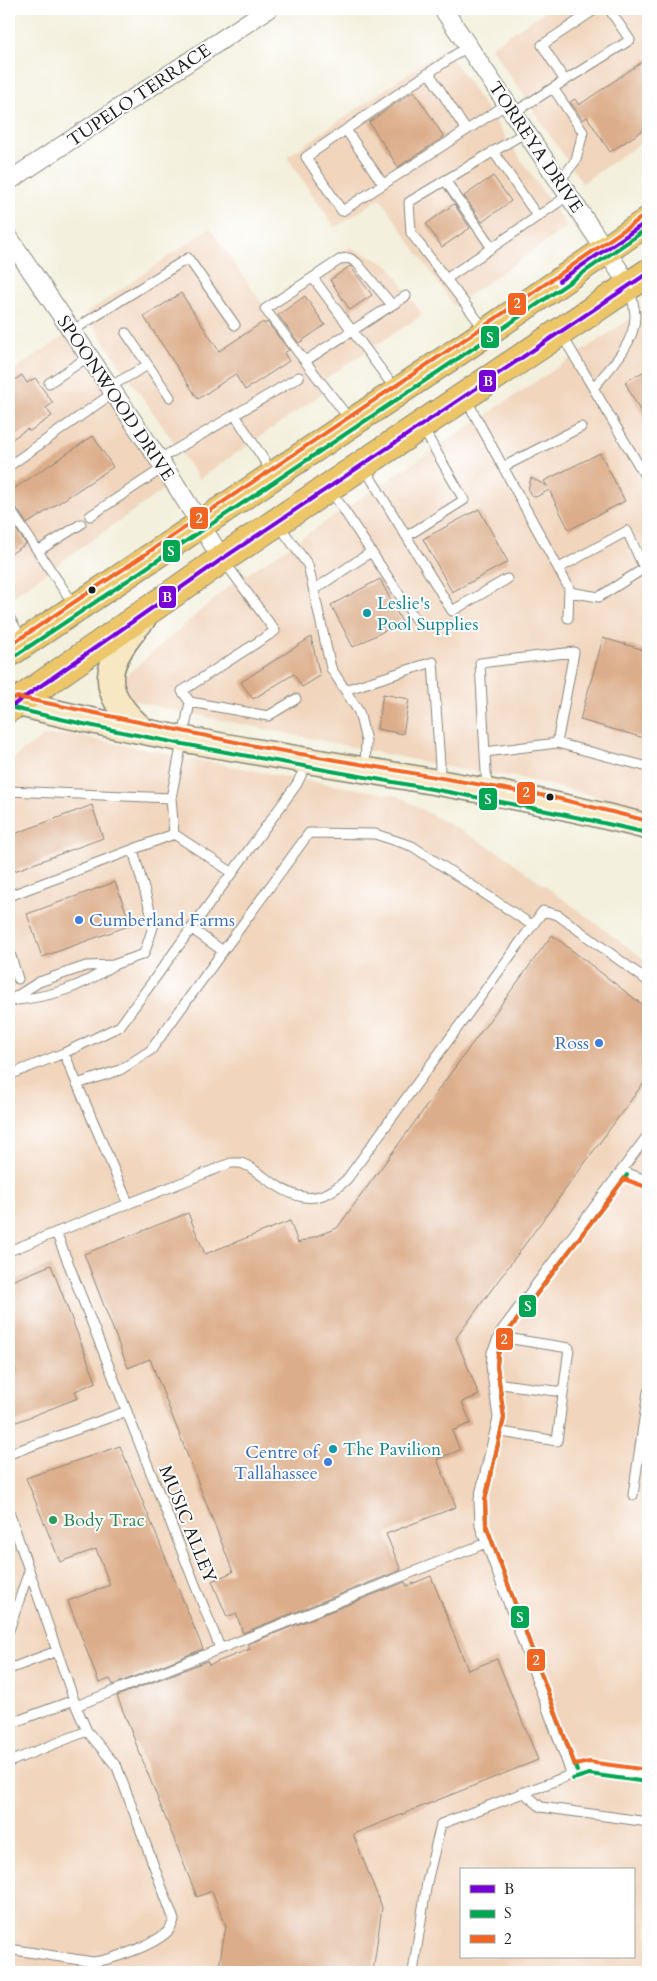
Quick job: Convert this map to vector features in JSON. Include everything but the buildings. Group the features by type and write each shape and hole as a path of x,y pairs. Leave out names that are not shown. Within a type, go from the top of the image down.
{"main road":[{"path":"17,648 202,525 648,220"},
{"path":"11,704 150,611 222,558 639,279"},
{"path":"397,392 421,425"}],"street":[{"name":"TUPELO TERRACE","path":"9,181 268,9"},
{"name":"TORREYA DRIVE","path":"443,9 605,249 639,279"},
{"name":"SPOONWOOD DRIVE","path":"9,238 202,525 222,558"},
{"path":"144,731 126,716 116,702 110,678 120,650 150,611"},
{"path":"11,704 144,731 581,809 648,827"}],"lane":[{"path":"565,80 542,45 596,9"},
{"path":"468,46 306,157 342,211 466,130 553,88 630,40 609,9"},
{"path":"428,74 466,130"},
{"path":"446,279 538,217 564,188 576,160 583,132 553,88"},
{"path":"346,130 383,184"},
{"path":"486,332 411,233 409,202 526,132"},
{"path":"493,151 538,217"},
{"path":"445,180 492,248"},
{"path":"72,331 188,258 235,325"},
{"path":"352,423 265,309 341,259 349,258 357,263 392,305"},
{"path":"313,278 397,392"},
{"path":"593,388 626,345 632,333 639,279"},
{"path":"305,361 406,296"},
{"path":"560,332 648,481"},
{"path":"126,333 170,397"},
{"path":"49,383 88,357"},
{"path":"9,466 111,390 148,365"},
{"path":"90,516 161,464 235,415 299,378"},
{"path":"464,396 558,568 569,592 568,618"},
{"path":"235,415 274,476"},
{"path":"407,536 464,500 421,425"},
{"path":"503,466 580,427"},
{"path":"362,464 452,611 507,579"},
{"path":"328,487 416,620"},
{"path":"9,508 76,608"},
{"path":"276,522 308,565 331,668 359,712 366,741 365,770"},
{"path":"38,552 81,524"},
{"path":"558,568 627,531 646,567 599,597 569,592"},
{"path":"314,589 371,552"},
{"path":"222,558 275,631 182,691 190,702 268,716 296,699"},
{"path":"9,617 17,648"},
{"path":"487,792 480,663 574,652 557,743"},
{"path":"345,690 433,662 440,765 439,784"},
{"path":"174,834 171,798 190,702"},
{"path":"485,752 557,743 648,767"},
{"path":"9,1075 64,1053 120,1026 297,784 308,761"},
{"path":"10,793 171,798"},
{"path":"77,1084 120,1070 151,1050 309,833 375,834 412,846 532,925"},
{"path":"174,834 233,873"},
{"path":"9,896 174,834"},
{"path":"9,1001 39,982 86,966 113,964 144,954 154,924 133,850"},
{"path":"9,1251 231,1163 241,1163 248,1166 294,1195 306,1198 318,1197 338,1188 347,1179 543,911 558,915 648,981"},
{"path":"192,929 223,951"},
{"path":"9,950 18,980"},
{"path":"9,1001 44,997 91,981 113,964"},
{"path":"64,1053 128,1203"},
{"path":"571,1773 480,1526 479,1499 498,1418 492,1352 500,1337 648,1135"},
{"path":"622,1171 648,1181"},
{"name":"MUSIC ALLEY","path":"56,1232 220,1648"},
{"path":"495,1431 557,1441 569,1348 500,1337"},
{"path":"494,1383 563,1392"},
{"path":"633,1495 648,1392"},
{"path":"9,1454 126,1411"},
{"path":"9,1512 75,1703 87,1731 117,1768 174,1920 168,1932 154,1941 102,1961 92,1962 9,1949"},
{"path":"9,1724 75,1703 220,1648 486,1543"},
{"path":"9,1630 29,1570"},
{"path":"9,1669 57,1652"},
{"path":"9,1762 87,1731"},
{"path":"414,1972 426,1882 441,1824 571,1773 589,1768 648,1776"},
{"path":"523,1792 541,1807 648,1822"}],"shaded area":[{"path":"548,9 648,9 648,138 582,183 491,47"},
{"path":"445,48 567,227 454,306 380,198 335,228 287,157"},
{"path":"210,228 263,305 350,247 390,266 422,315 317,384 323,393 199,479 85,314"},
{"path":"648,307 648,809 516,777 468,771 159,707 132,700 118,693 115,685 229,586"},
{"path":"72,331 174,482 9,599 9,373"},
{"name":"Centre of Tallahassee","path":"68,734 281,776 398,796 502,854 648,962 648,1972 9,1972 9,761 42,737"}],"transit line":[{"name":"2","path":"9,646 483,327 644,216"},
{"name":"B","path":"559,281 648,221"},
{"name":"S","path":"12,658 490,337 648,228"},
{"name":"B","path":"9,708 222,559 648,273"},
{"name":"2","path":"9,700 17,697 260,747 552,797 648,821"},
{"name":"S","path":"9,707 168,741 488,799 647,833"},
{"name":"S","path":"577,1771 486,1525 485,1500 504,1418 497,1366 498,1354 507,1333 627,1175"},
{"name":"2","path":"646,1187 624,1179 507,1333 498,1354 497,1366 504,1418 485,1500 486,1525 575,1765 589,1762 648,1770"},
{"name":"S","path":"573,1779 589,1774 647,1782"}],"place":[{"name":"Leslie's Pool Supplies","path":"367,613"},
{"name":"Cumberland Farms","path":"79,920"},
{"name":"Ross","path":"599,1043"},
{"name":"The Pavilion","path":"333,1449"},
{"name":"Centre of Tallahassee","path":"328,1462"},
{"name":"Body Trac","path":"53,1520"}]}
